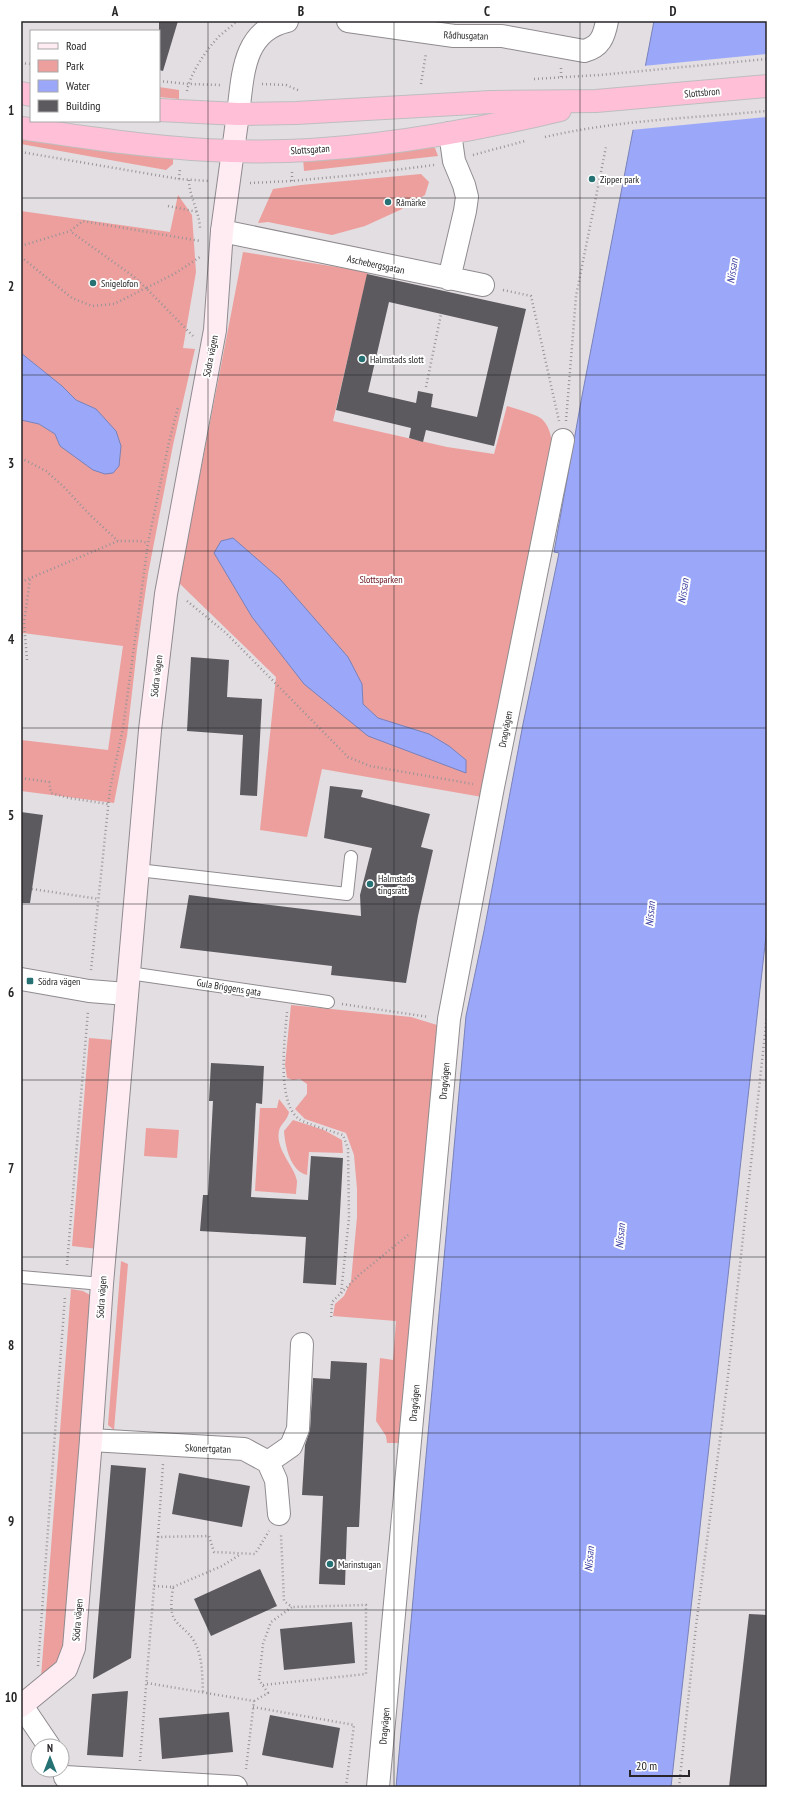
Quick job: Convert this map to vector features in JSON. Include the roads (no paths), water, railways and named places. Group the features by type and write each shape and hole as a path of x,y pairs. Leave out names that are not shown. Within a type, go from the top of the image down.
{"highway":[{"name":"Slottsbron","path":"636,98 767,86"},
{"name":"Slottsgatan","path":"160,110 238,114 312,113 491,102 596,101 636,98"},
{"name":"Slottsgatan","path":"21,128 158,146 232,151 293,151 340,147 450,133 496,125 596,101"}],"street":[{"path":"238,114 244,69 252,44 270,28 283,21"},
{"name":"Rådhusgatan","path":"348,21 406,30 422,26 454,36 502,36 584,51 593,49 601,42 607,21"},
{"name":"Södra vägen","path":"22,1706 66,1669 74,1648 102,1284 150,730 168,586 215,330 222,231 238,114"},
{"path":"449,279 465,212 467,197 464,185 454,161 450,133"},
{"name":"Aschebergsgatan","path":"222,231 482,285"},
{"name":"Dragvägen","path":"378,1787 449,1020 493,787 563,440"},
{"path":"21,979 89,991 128,984"},
{"path":"279,1514 276,1480 268,1462 291,1446 298,1429 302,1344"},
{"name":"Skonertgatan","path":"91,1440 165,1446 244,1449 268,1462"},
{"path":"22,1706 44,1738"},
{"path":"70,1776 139,1781 241,1780"}],"lane":[{"path":"138,870 347,894 351,857"},
{"name":"Gula Briggens gata","path":"128,984 289,996 328,1002"},
{"path":"21,1276 102,1284"}],"water":[{"name":"Nissan","path":"654,21 767,21 767,927 671,1787 396,1787 466,1016 484,931 523,724 559,553 554,552 582,396"},
{"path":"21,353 62,386 76,400 96,409 116,431 121,446 119,466 113,473 105,474 93,470 60,446 55,434 39,424 21,420"},
{"path":"233,538 280,579 348,657 362,684 363,704 378,718 429,734 449,746 466,760 466,773 368,736 304,684 252,617 214,553 221,541"}],"place":[{"name":"Zipper park","path":"592,179"},
{"name":"Råmärke","path":"388,202"},
{"name":"Snigelofon","path":"93,283"},
{"name":"Halmstads slott","path":"362,359"},
{"name":"Halmstads tingsrätt","path":"370,884"},
{"name":"Södra vägen","path":"30,981"},
{"name":"Marinstugan","path":"330,1564"}],"park label":[{"name":"Slottsparken","path":"381,579"}]}
